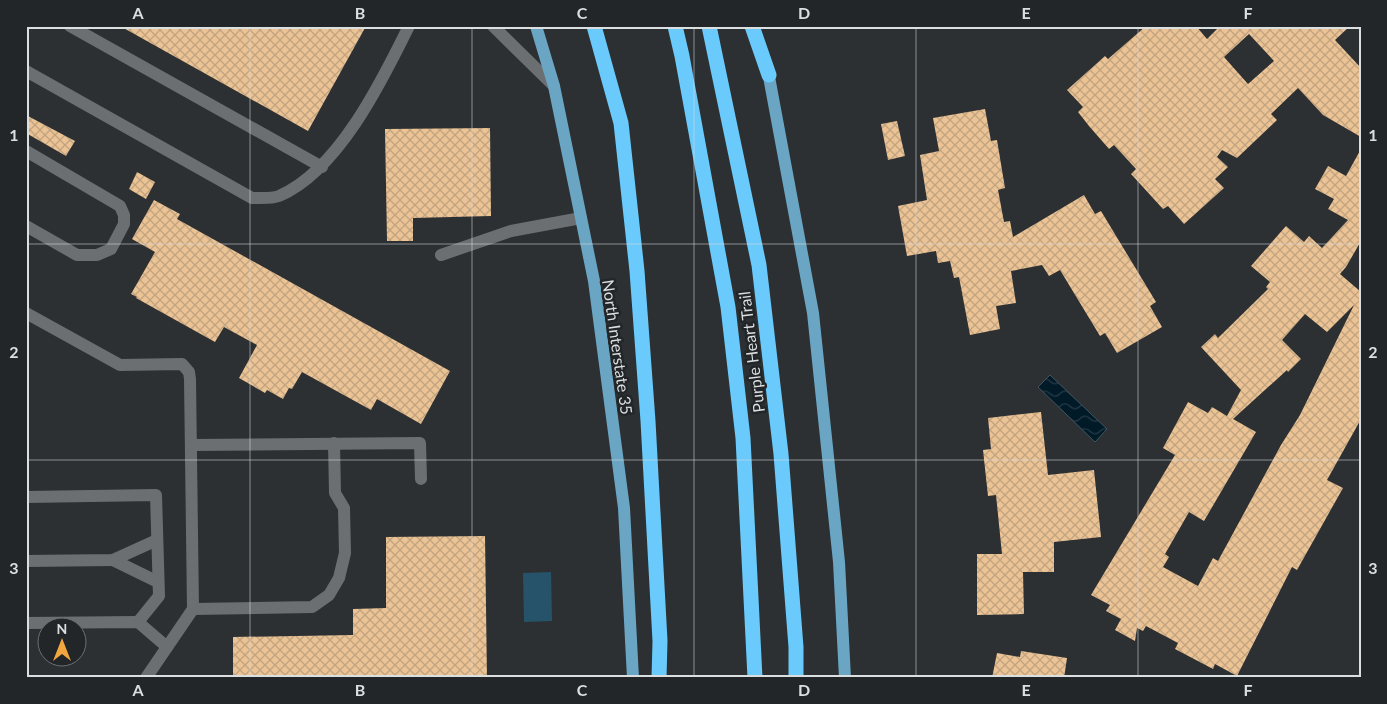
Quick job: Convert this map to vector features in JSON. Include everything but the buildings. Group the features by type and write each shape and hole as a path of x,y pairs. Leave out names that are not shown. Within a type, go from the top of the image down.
{"highway":[{"path":"594,26 620,123 636,271 648,421 660,641 658,678"},
{"name":"Purple Heart Trail","path":"675,26 728,307 743,438 755,678"},
{"name":"Purple Heart Trail","path":"709,26 759,265 781,454 796,647 796,678"},
{"path":"752,26 769,75"}],"main road":[{"name":"North Interstate 35","path":"536,26 554,86 594,281 624,508 633,678"},
{"path":"759,26 814,313 839,562 845,678"}],"lane":[{"path":"70,26 322,167"},
{"path":"26,71 252,198 277,197 298,186 322,167 347,134 380,84 410,26"},
{"path":"493,26 554,86"},
{"path":"26,151 120,206 124,215 124,224 111,249 97,256 77,255 26,226"},
{"path":"440,255 511,231 581,218"},
{"path":"26,313 120,365 182,364 189,372 193,610 146,678"},
{"path":"193,610 312,607 329,595 338,578 345,553 344,508 335,492 334,443"},
{"path":"191,445 420,443 421,479"},
{"path":"26,497 156,495 158,596 138,622"},
{"path":"26,561 113,560 157,540"},
{"path":"113,560 158,582"},
{"path":"26,623 138,622 167,647"}],"shaded area":[{"path":"551,572 552,621 524,622 523,573"}],"water":[{"path":"1050,375 1107,429 1095,442 1038,387"}]}
